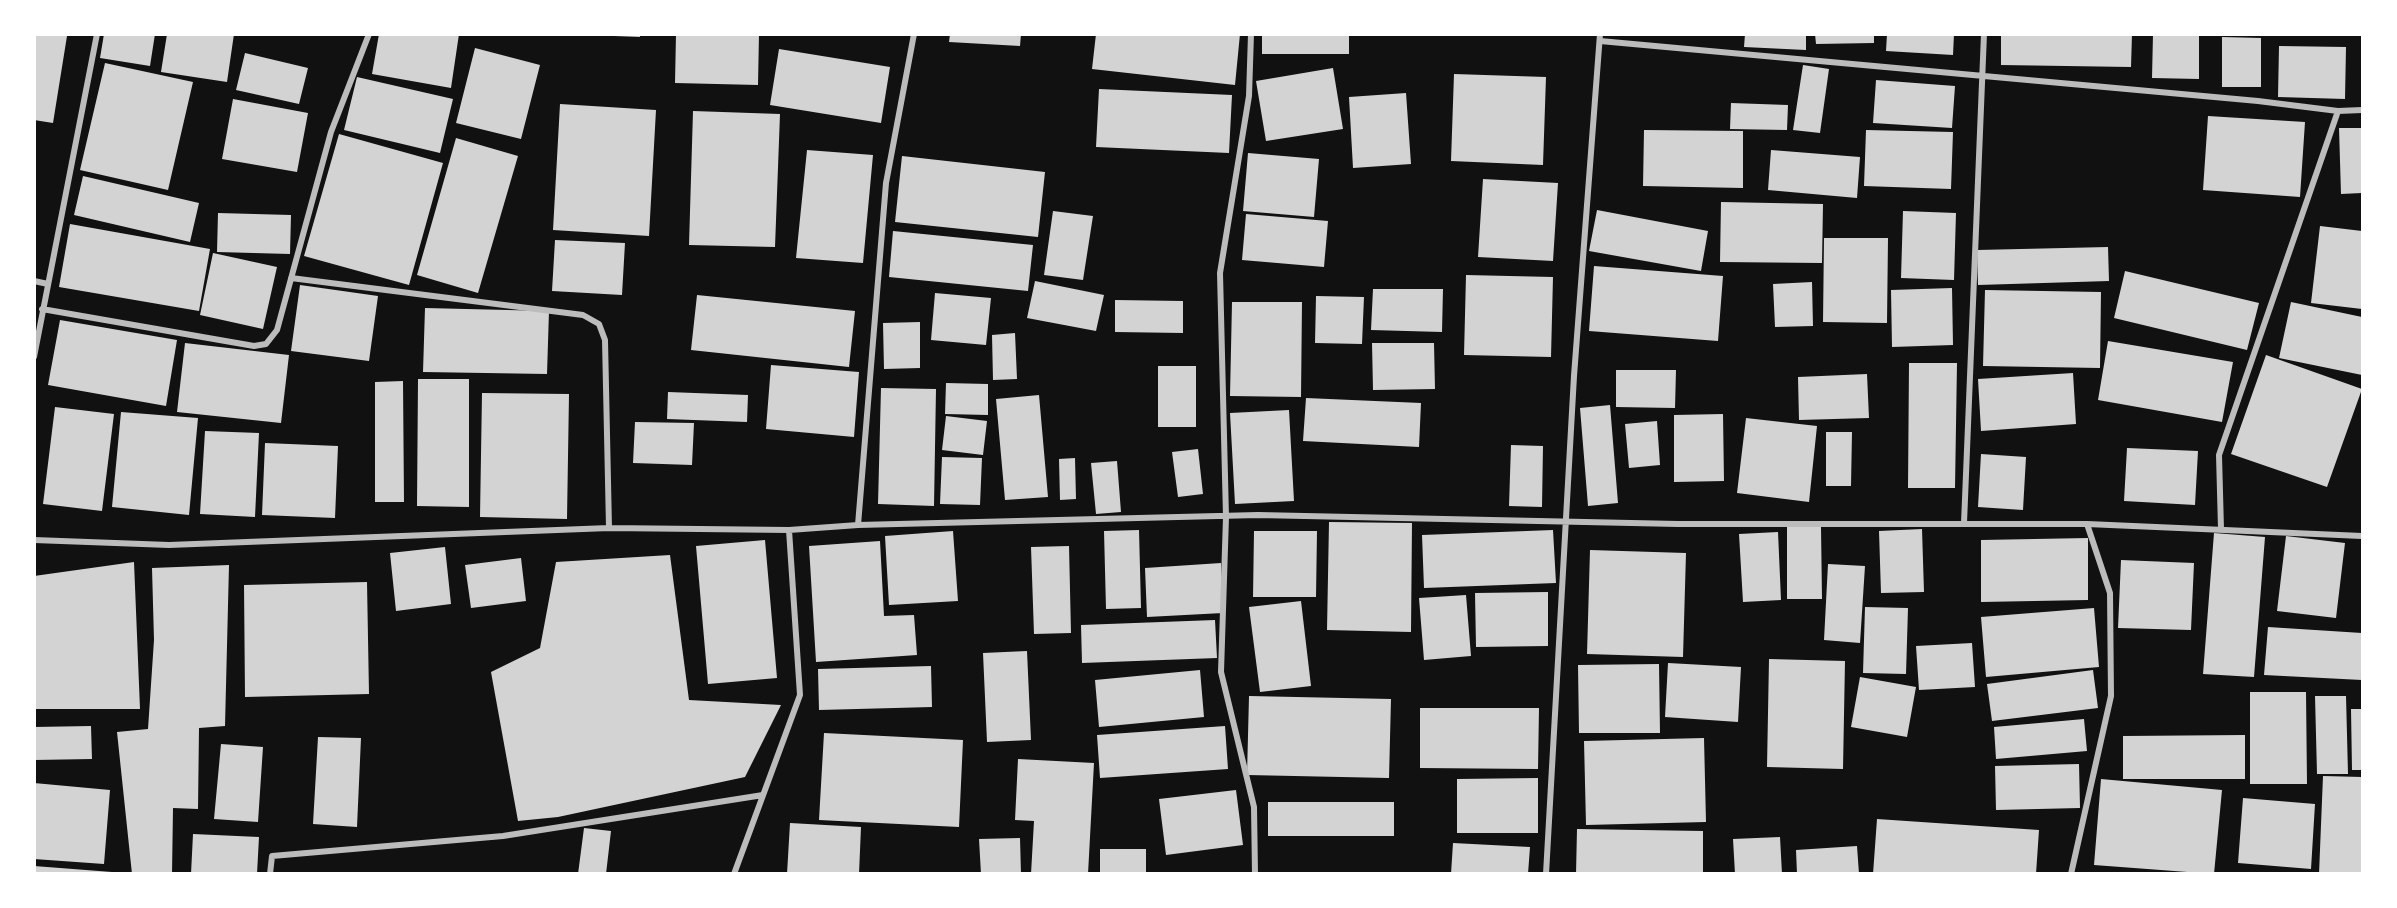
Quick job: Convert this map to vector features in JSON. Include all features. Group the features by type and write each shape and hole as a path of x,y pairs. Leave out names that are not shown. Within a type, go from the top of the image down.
{"street":[{"path":"34,357 97,34"},
{"path":"42,309 254,346 266,344 277,330 331,132 369,34"},
{"path":"858,525 886,183 914,34"},
{"path":"1251,34 1249,96 1220,273 1226,517 1221,672 1254,807 1255,873"},
{"path":"1964,523 1984,34"},
{"path":"1546,873 1565,522 1600,38 1984,77 2258,100 2338,111 2362,110"},
{"path":"2221,529 2219,455 2338,111"},
{"path":"291,278 583,315 599,324 605,340 609,528"},
{"path":"34,281 48,284"},
{"path":"34,540 170,545 609,528 789,530 858,525 1226,517 1565,522 2086,524 2362,536"},
{"path":"2071,873 2111,696 2110,593 2086,524"},
{"path":"734,873 800,695 789,530"},
{"path":"270,873 272,856 503,836 763,795"}],"building":[{"path":"34,34 67,36 53,123 34,120"},
{"path":"104,34 155,34 150,66 100,58"},
{"path":"167,34 234,34 227,82 161,72"},
{"path":"379,34 459,34 451,88 372,74"},
{"path":"614,34 640,34 640,37 614,36"},
{"path":"676,34 759,34 758,85 675,83"},
{"path":"950,34 1021,34 1020,46 949,42"},
{"path":"1096,34 1240,34 1235,85 1092,69"},
{"path":"1262,34 1349,34 1349,54 1262,54"},
{"path":"1745,34 1806,34 1806,50 1744,47"},
{"path":"1815,34 1874,34 1874,43 1816,44"},
{"path":"1887,34 1954,34 1953,55 1886,51"},
{"path":"2001,34 2132,34 2131,67 2001,65"},
{"path":"2153,34 2199,34 2199,79 2152,78"},
{"path":"2222,37 2261,38 2261,87 2222,87"},
{"path":"2279,46 2346,47 2345,99 2278,97"},
{"path":"475,48 540,65 521,139 456,123"},
{"path":"779,49 890,67 881,123 770,105"},
{"path":"245,53 308,68 299,104 236,90"},
{"path":"105,63 193,82 168,190 80,170"},
{"path":"1803,65 1829,69 1820,133 1793,130"},
{"path":"1333,68 1343,129 1266,141 1256,81"},
{"path":"1454,74 1546,77 1543,165 1451,161"},
{"path":"357,77 453,99 440,153 344,130"},
{"path":"1876,80 1955,86 1952,128 1873,123"},
{"path":"1099,89 1232,95 1229,153 1096,147"},
{"path":"1406,93 1411,164 1353,168 1349,97"},
{"path":"233,99 308,113 297,172 222,159"},
{"path":"1731,103 1788,105 1787,130 1730,129"},
{"path":"560,104 656,110 649,236 553,230"},
{"path":"693,111 780,114 775,247 689,245"},
{"path":"2208,116 2305,122 2300,197 2203,190"},
{"path":"2339,128 2362,128 2362,193 2341,194"},
{"path":"1644,130 1743,131 1743,188 1643,186"},
{"path":"1866,130 1953,132 1951,189 1864,186"},
{"path":"339,134 443,163 409,285 304,256"},
{"path":"456,138 518,156 478,293 417,275"},
{"path":"807,150 873,155 863,263 796,258"},
{"path":"1771,150 1860,157 1857,198 1768,190"},
{"path":"1248,153 1319,159 1314,217 1243,211"},
{"path":"902,156 1045,172 1038,237 895,222"},
{"path":"83,176 199,203 190,242 74,215"},
{"path":"1483,179 1558,183 1553,261 1478,257"},
{"path":"1721,202 1823,204 1822,263 1720,262"},
{"path":"1597,210 1708,231 1701,271 1589,251"},
{"path":"1053,211 1093,216 1083,280 1044,275"},
{"path":"1903,211 1956,213 1954,280 1901,278"},
{"path":"218,213 291,215 290,254 217,252"},
{"path":"1246,214 1328,221 1324,267 1242,260"},
{"path":"70,224 210,249 199,311 59,287"},
{"path":"2320,226 2362,231 2362,309 2311,303"},
{"path":"893,231 1033,245 1028,291 889,277"},
{"path":"1824,238 1888,238 1887,323 1823,322"},
{"path":"555,240 625,243 622,295 552,291"},
{"path":"2108,247 2109,281 1978,285 1977,250"},
{"path":"213,253 277,267 263,329 200,315"},
{"path":"1594,266 1723,276 1718,341 1589,331"},
{"path":"2125,271 2259,303 2247,350 2114,318"},
{"path":"1466,275 1553,277 1551,357 1464,355"},
{"path":"1035,281 1104,295 1096,331 1027,318"},
{"path":"1812,282 1813,326 1775,327 1773,284"},
{"path":"300,285 378,296 369,361 291,351"},
{"path":"1952,288 1953,345 1892,347 1891,290"},
{"path":"1373,289 1443,289 1442,332 1371,330"},
{"path":"1985,290 2101,292 2100,368 1983,366"},
{"path":"935,293 991,298 986,345 931,340"},
{"path":"697,295 855,311 849,367 691,350"},
{"path":"1316,296 1364,297 1362,344 1315,343"},
{"path":"1115,300 1183,301 1183,333 1115,332"},
{"path":"1232,302 1302,302 1301,397 1230,396"},
{"path":"2291,302 2362,317 2362,375 2279,358"},
{"path":"425,308 549,311 547,374 423,372"},
{"path":"60,320 177,340 166,406 48,385"},
{"path":"920,322 920,368 884,369 883,323"},
{"path":"1015,333 1017,379 993,380 992,335"},
{"path":"2108,341 2233,362 2222,422 2098,400"},
{"path":"185,343 289,355 281,423 177,412"},
{"path":"1372,343 1434,343 1435,389 1373,390"},
{"path":"2266,355 2362,389 2327,487 2231,454"},
{"path":"1909,363 1957,363 1955,488 1908,488"},
{"path":"771,365 859,372 854,437 766,429"},
{"path":"1158,366 1196,366 1196,427 1158,427"},
{"path":"1616,370 1676,370 1675,408 1616,407"},
{"path":"2073,373 2076,424 1981,431 1978,379"},
{"path":"1867,374 1869,418 1799,420 1798,377"},
{"path":"418,379 469,379 469,507 417,506"},
{"path":"403,381 404,502 375,502 375,382"},
{"path":"946,383 988,384 988,415 945,414"},
{"path":"881,388 936,389 934,506 878,504"},
{"path":"668,392 748,395 747,422 667,419"},
{"path":"482,393 569,394 567,519 480,517"},
{"path":"1039,395 1048,497 1005,500 996,399"},
{"path":"1306,398 1421,403 1419,447 1303,441"},
{"path":"1610,405 1618,503 1588,506 1580,408"},
{"path":"55,407 114,414 102,511 43,504"},
{"path":"1289,410 1294,501 1235,504 1230,413"},
{"path":"121,412 198,418 189,515 112,507"},
{"path":"1723,414 1724,481 1674,482 1674,415"},
{"path":"946,416 987,421 983,455 942,450"},
{"path":"1746,418 1817,426 1809,502 1737,493"},
{"path":"1657,421 1660,465 1629,468 1625,424"},
{"path":"635,422 694,423 692,465 633,463"},
{"path":"205,431 259,433 255,517 200,514"},
{"path":"1826,432 1852,432 1851,486 1826,486"},
{"path":"265,443 338,446 335,518 262,515"},
{"path":"1511,445 1543,446 1542,507 1509,506"},
{"path":"2127,448 2198,451 2195,505 2124,501"},
{"path":"1198,449 1203,494 1178,497 1172,452"},
{"path":"1981,454 2026,457 2023,510 1978,507"},
{"path":"942,457 982,458 980,505 940,504"},
{"path":"1075,458 1076,499 1060,500 1059,459"},
{"path":"1117,461 1121,512 1096,514 1091,463"},
{"path":"1329,522 1412,523 1411,632 1327,630"},
{"path":"1787,527 1821,527 1822,599 1787,599"},
{"path":"1922,529 1924,592 1881,593 1879,531"},
{"path":"1139,530 1141,608 1106,609 1104,531"},
{"path":"1553,530 1556,583 1424,588 1422,535"},
{"path":"953,531 958,601 889,605 885,536"},
{"path":"1254,531 1317,531 1316,597 1253,597"},
{"path":"1778,532 1781,600 1743,602 1739,534"},
{"path":"2214,533 2265,537 2254,677 2203,674"},
{"path":"2286,536 2345,543 2336,618 2277,611"},
{"path":"2088,538 2088,600 1981,602 1981,540"},
{"path":"765,540 777,678 708,684 696,546"},
{"path":"880,541 884,616 914,615 917,655 816,662 809,546"},
{"path":"1069,546 1071,633 1034,634 1031,547"},
{"path":"445,547 451,604 396,611 390,553"},
{"path":"1590,550 1686,553 1683,657 1587,654"},
{"path":"670,555 689,700 781,705 745,777 558,817 518,821 491,672 540,648 556,562"},
{"path":"521,558 526,601 471,608 465,565"},
{"path":"2121,560 2194,563 2191,630 2118,628"},
{"path":"134,562 140,709 34,709 34,576"},
{"path":"1221,563 1223,613 1147,617 1145,568"},
{"path":"1828,564 1865,566 1860,643 1824,640"},
{"path":"229,565 225,726 199,728 198,809 173,808 172,874 132,874 117,732 148,729 154,640 152,568"},
{"path":"367,582 369,694 245,697 244,585"},
{"path":"1548,592 1548,646 1476,647 1475,593"},
{"path":"1466,595 1471,656 1424,660 1419,598"},
{"path":"1301,601 1311,686 1260,692 1249,607"},
{"path":"1865,607 1908,608 1906,674 1863,673"},
{"path":"2094,608 2099,667 1986,677 1981,617"},
{"path":"1215,620 1217,658 1082,663 1081,625"},
{"path":"2268,627 2362,633 2362,680 2264,675"},
{"path":"1972,643 1975,687 1919,690 1916,646"},
{"path":"1027,651 1031,740 987,742 983,653"},
{"path":"1769,659 1845,661 1843,769 1767,767"},
{"path":"1668,663 1741,667 1738,722 1665,717"},
{"path":"1659,664 1660,733 1579,733 1578,665"},
{"path":"931,666 932,707 819,710 818,669"},
{"path":"1200,670 1204,717 1099,727 1095,680"},
{"path":"2093,670 2098,708 1992,721 1987,684"},
{"path":"1860,677 1916,687 1907,737 1851,727"},
{"path":"2250,692 2306,692 2307,784 2250,784"},
{"path":"1249,696 1391,699 1389,778 1247,775"},
{"path":"2315,696 2346,696 2348,774 2317,774"},
{"path":"1420,708 1539,708 1538,769 1420,768"},
{"path":"2351,709 2362,709 2362,770 2352,770"},
{"path":"2084,719 2087,751 1996,759 1994,727"},
{"path":"91,726 92,759 34,760 34,727"},
{"path":"1225,726 1228,769 1100,778 1097,735"},
{"path":"824,733 963,740 959,827 819,820"},
{"path":"2245,735 2245,779 2123,779 2123,736"},
{"path":"318,737 361,738 357,827 313,824"},
{"path":"1704,738 1706,822 1586,825 1584,741"},
{"path":"221,744 263,747 258,822 214,819"},
{"path":"1018,759 1094,763 1088,874 1031,874 1034,821 1015,820"},
{"path":"2079,764 2080,808 1996,810 1995,766"},
{"path":"2323,776 2362,777 2362,874 2319,874"},
{"path":"1538,778 1538,833 1457,833 1457,779"},
{"path":"2101,779 2222,790 2214,874 2094,865"},
{"path":"34,783 110,790 104,864 34,859"},
{"path":"1236,790 1243,845 1166,855 1159,799"},
{"path":"2243,798 2315,804 2311,869 2238,863"},
{"path":"1268,802 1394,802 1394,836 1268,836"},
{"path":"1877,819 2039,830 2036,874 1873,874"},
{"path":"790,823 861,827 859,874 787,874"},
{"path":"584,828 611,831 606,874 578,874"},
{"path":"1577,829 1703,831 1703,874 1576,874"},
{"path":"193,834 259,837 257,874 191,874"},
{"path":"1780,837 1782,874 1735,874 1733,839"},
{"path":"1020,838 1021,874 981,874 979,839"},
{"path":"1453,843 1530,847 1528,874 1451,874"},
{"path":"1857,846 1859,874 1797,874 1796,850"},
{"path":"1100,849 1146,849 1146,874 1100,874"},
{"path":"34,866 112,872 112,874 34,874"}]}
